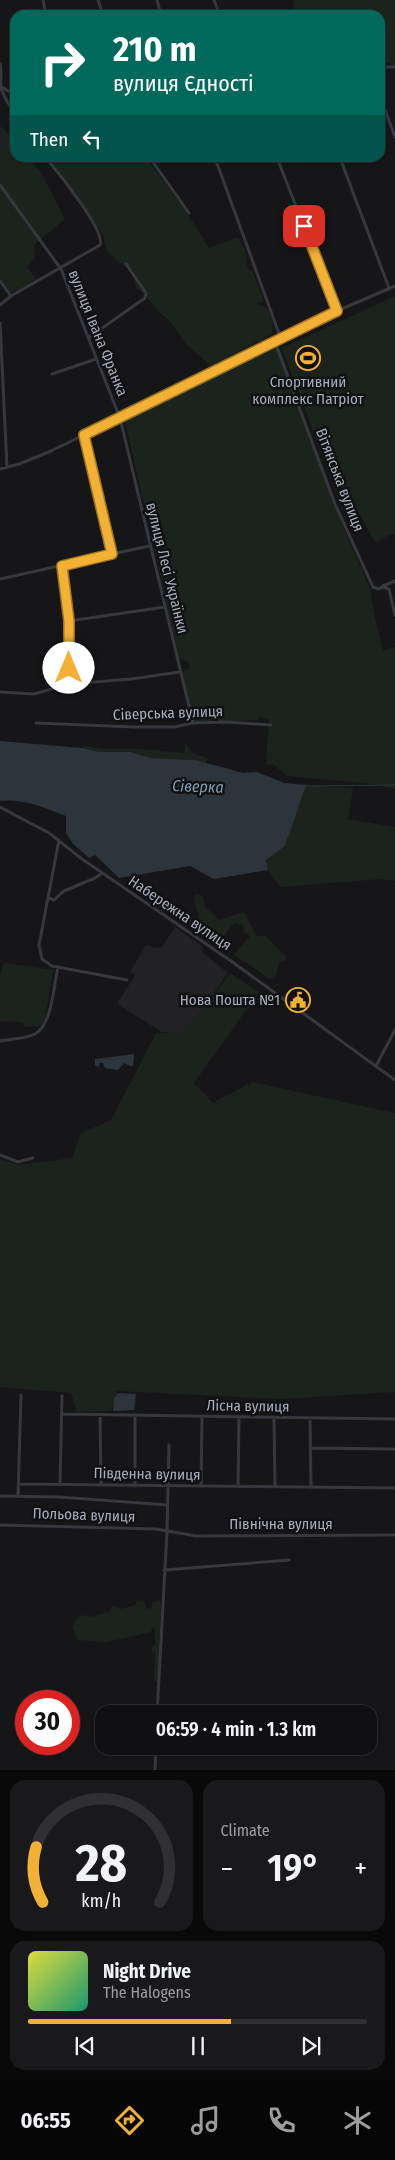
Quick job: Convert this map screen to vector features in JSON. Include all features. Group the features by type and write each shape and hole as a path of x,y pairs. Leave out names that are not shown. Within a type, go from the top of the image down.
{"street":[{"path":"0,64 2,74 0,86 10,107"},
{"path":"385,110 395,137"},
{"path":"0,305 12,296 100,245 101,236 49,162"},
{"path":"153,162 189,213"},
{"path":"216,162 281,339"},
{"path":"279,162 337,311"},
{"path":"342,162 389,288"},
{"name":"вулиця Івана Франка","path":"0,185 61,269 120,418"},
{"path":"88,338 146,298 146,293 126,264"},
{"path":"0,281 12,296"},
{"path":"0,469 35,458 337,311 395,286"},
{"path":"0,323 7,467"},
{"name":"Вітянська вулиця","path":"275,342 335,504 373,587 378,589 383,587 389,590 395,615"},
{"path":"52,374 96,359"},
{"name":"вулиця Лесі Українки","path":"120,418 149,546 193,723"},
{"path":"84,435 112,554"},
{"path":"0,579 149,546"},
{"path":"62,566 69,621 69,684"},
{"path":"383,587 395,581"},
{"path":"69,621 165,607"},
{"path":"0,692 34,694 69,684 131,679 180,672"},
{"name":"Сіверська вулиця","path":"36,723 134,727 174,727 193,723 235,722 271,725"},
{"name":"Набережна вулиця","path":"0,807 46,830 101,874 246,972 395,1080"},
{"path":"58,840 39,952 46,963 58,967 127,980"},
{"path":"49,898 54,900 64,891 101,874"},
{"path":"0,1041 29,1036 41,1029 48,1018 58,967"},
{"path":"376,1066 395,1030"},
{"path":"0,1156 18,1162 33,1158"},
{"path":"18,1496 20,1395"},
{"path":"60,1484 62,1396"},
{"name":"Лісна вулиця","path":"62,1414 395,1419"},
{"path":"100,1415 101,1485"},
{"path":"135,1415 135,1486"},
{"path":"202,1417 202,1486"},
{"path":"238,1486 239,1417"},
{"path":"274,1418 274,1487"},
{"path":"310,1418 311,1488"},
{"path":"157,1705 167,1532 169,1445"},
{"path":"310,1448 395,1449"},
{"name":"Південна вулиця","path":"18,1484 395,1488"},
{"name":"Південна вулиця","path":"0,1496 167,1505"},
{"name":"Польова вулиця","path":"0,1525 156,1529 167,1532"},
{"name":"Північна вулиця","path":"167,1532 196,1536 395,1535"},
{"path":"164,1570 288,1560"},
{"path":"155,1770 156,1755"}],"shaded area":[{"path":"294,0 395,0 395,66 385,63 385,10 293,10"},
{"path":"0,126 10,135 10,162 31,162 40,171 65,219 34,245 35,258 27,267 36,279 17,291 11,292 0,279"},
{"path":"51,162 149,162 186,211 209,248 238,237 245,250 247,266 249,270 253,271 264,301 258,303 258,305 267,308 273,324 272,334 211,366 187,345 170,321 162,315 141,291 136,289 132,274 109,253 105,245 104,236"},
{"path":"395,296 395,536 394,533 375,542 358,512 346,519 282,348"},
{"path":"274,347 281,352 344,529 370,588 383,651 395,647 395,789 372,784 287,776 273,764 266,765 269,720 258,716 258,720 198,723 191,719 182,673 189,668 189,663 179,658 126,425 127,419"},
{"path":"185,744 194,754 208,758 206,763 196,760 150,758 131,752 99,752 82,748 83,746 104,749 141,749 183,753 185,751"},
{"path":"306,785 353,788 348,819 395,827 395,881 381,879 280,887 268,870 266,860 285,846"},
{"path":"196,894 203,897 205,908 214,914 218,920 244,912 257,936 266,936 286,957 285,961 279,962 276,976 270,979 234,955 250,936 244,932 243,925 234,923 219,942 219,946 216,947 188,927 190,919 199,917 194,900"},
{"path":"175,927 203,947 202,952 228,973 195,1019 180,1033 162,1032 117,1004 135,975 130,972 146,945 155,948 162,947"},
{"path":"4,963 53,970 45,1019 40,1026 24,1027 23,1022 0,1021 0,975"},
{"path":"230,973 259,992 194,1083 213,1103 252,1082 395,1113 395,1392 281,1399 117,1391 111,1411 77,1412 71,1393 0,1387 0,1159 18,1165 72,1158 81,1133 111,1120 156,1033 180,1032 195,1019"},
{"path":"137,1600 144,1601 146,1608 151,1609 153,1602 160,1600 161,1604 158,1680 156,1682 154,1680 155,1654 152,1651 152,1646 155,1645 155,1627 152,1628 151,1632 106,1642 78,1640 72,1627 77,1618 109,1612 113,1605 121,1609 135,1605"}],"water":[{"path":"0,741 82,748 99,752 131,752 150,758 196,760 243,773 257,772 284,783 306,785 285,846 266,860 268,870 214,879 190,866 119,878 95,855 89,858 73,844 66,833 66,816 26,802 0,801"},
{"path":"134,1054 133,1066 124,1063 118,1070 105,1068 103,1063 100,1063 98,1067 95,1065 95,1059"},
{"path":"118,1393 136,1394 134,1410 113,1411 114,1398"}],"waterway":[{"name":"Сіверка","path":"304,786 395,785"}],"place":[{"name":"Спортивний комплекс Патріот","path":"308,358"},
{"name":"Нова Пошта №1","path":"298,1000"}],"route":[{"path":"69,668 69,621 62,566 112,554 84,435 337,311 304,226"}]}
